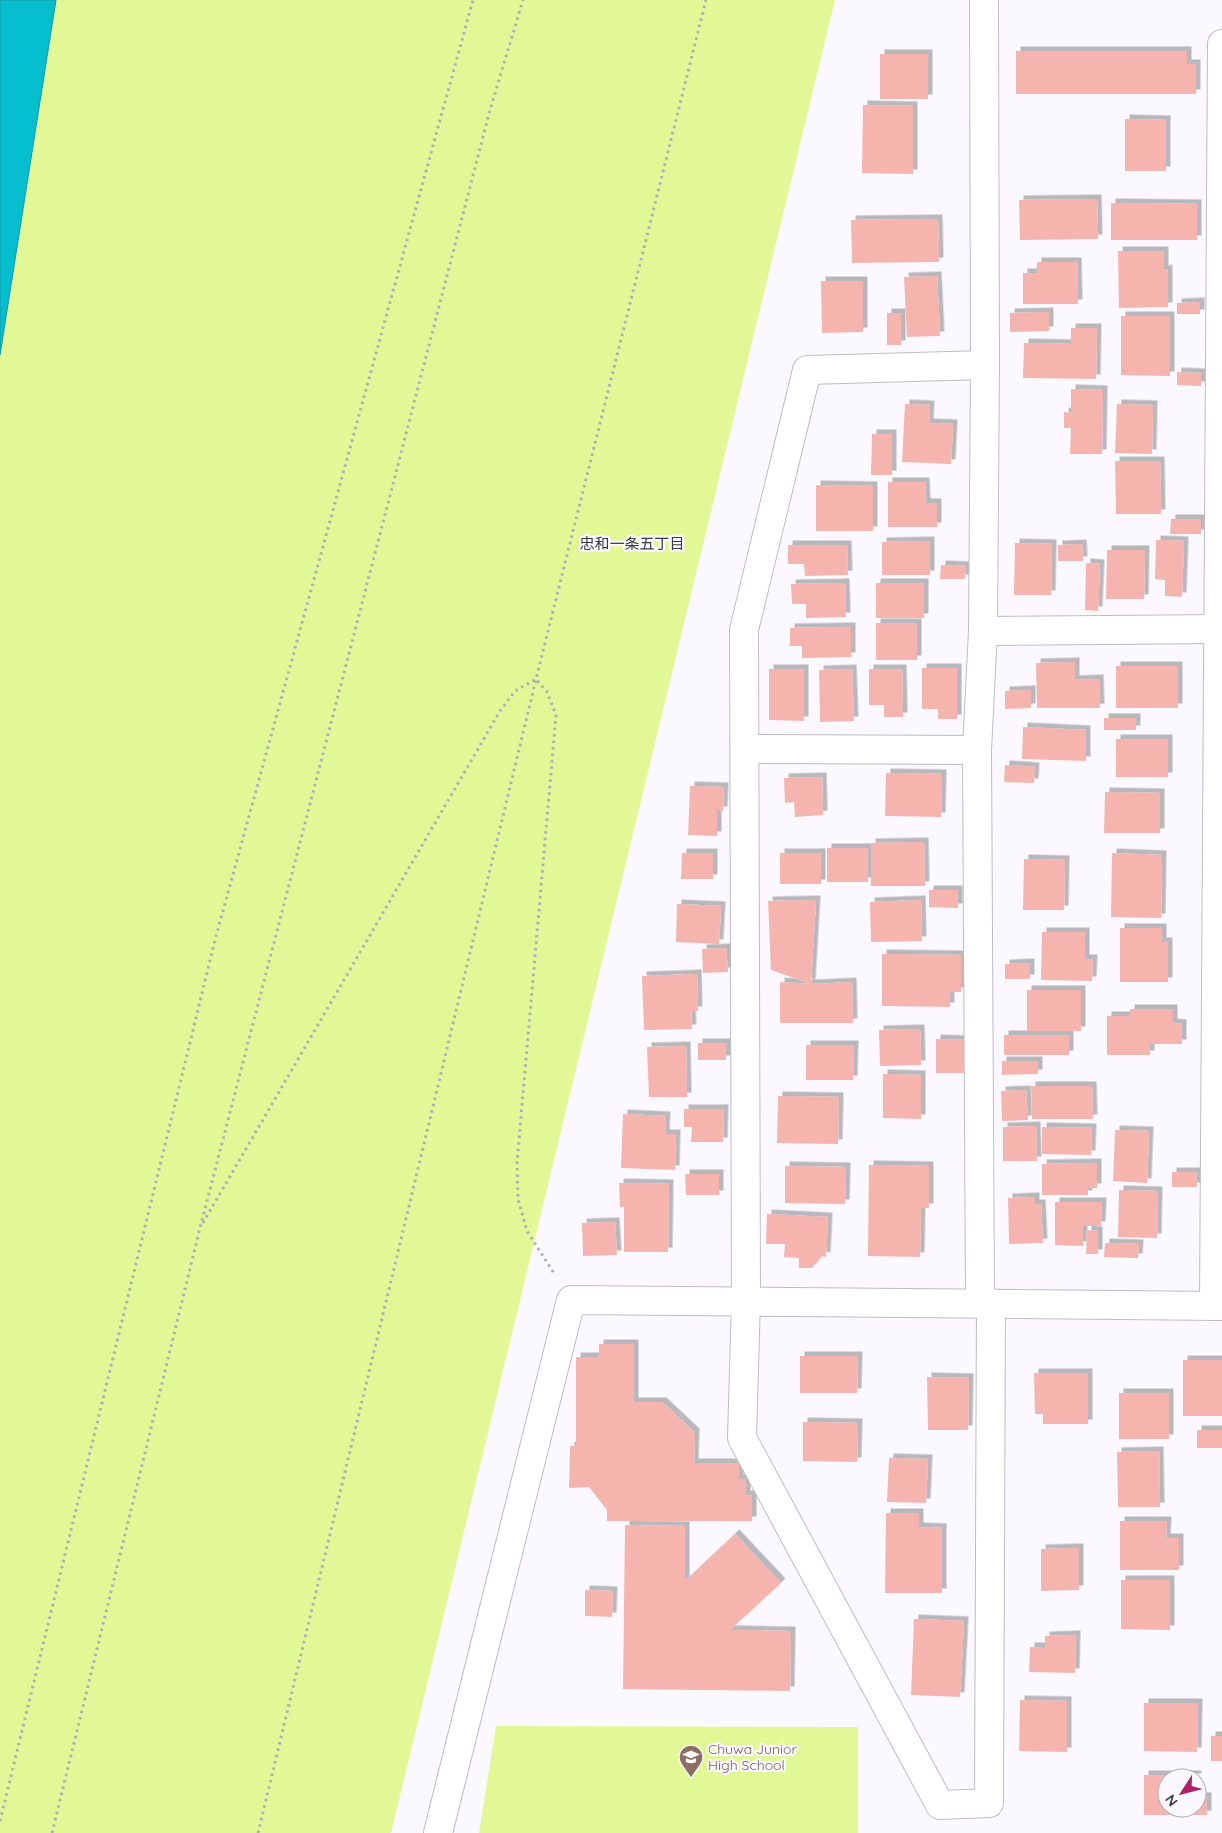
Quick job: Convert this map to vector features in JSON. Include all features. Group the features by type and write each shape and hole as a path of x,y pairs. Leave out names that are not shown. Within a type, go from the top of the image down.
{"street":[{"path":"984,0 985,365 983,630 977,750 986,1303 989,1802 940,1805 742,1438 746,1300 746,749 744,630 807,370 985,365"},
{"path":"438,1833 571,1300 746,1300 1218,1306 1222,44"},
{"path":"983,630 1220,629"},
{"path":"746,749 977,750"}],"path":[{"path":"0,1821 215,940 472,0"},
{"path":"52,1833 200,1228 490,110 523,0"},
{"path":"258,1833 536,679 706,0"},
{"path":"200,1228 500,711 515,691 536,679"},
{"path":"536,679 547,692 556,715 517,1163 518,1199 527,1231 571,1300"}],"green space":[{"path":"56,0 835,0 391,1833 0,1833 0,355"},
{"name":"Chuwa Junior High School","path":"496,1726 858,1727 858,1833 479,1833"}],"water":[{"path":"0,0 56,0 0,355"}],"building":[{"path":"1016,51 1187,51 1187,64 1196,64 1196,94 1016,94"},
{"path":"880,54 928,54 928,99 880,99"},
{"path":"863,105 913,106 913,174 862,173"},
{"path":"1125,119 1166,120 1166,171 1125,171"},
{"path":"1097,199 1098,239 1020,240 1019,200"},
{"path":"1111,203 1197,204 1197,240 1111,240"},
{"path":"938,219 939,262 852,263 851,220"},
{"path":"1118,251 1164,251 1164,270 1168,269 1168,307 1119,308"},
{"path":"1037,262 1077,262 1078,304 1023,304 1023,273 1037,273"},
{"path":"937,276 940,336 907,337 904,277"},
{"path":"821,281 863,281 863,332 822,333"},
{"path":"1200,302 1200,314 1177,314 1177,303"},
{"path":"1049,312 1049,331 1010,332 1010,313"},
{"path":"887,313 901,313 901,345 887,345"},
{"path":"1121,316 1170,316 1170,376 1121,375"},
{"path":"1071,328 1097,328 1096,379 1023,378 1024,343 1071,344"},
{"path":"1177,372 1201,373 1201,386 1177,385"},
{"path":"1071,389 1103,390 1102,454 1070,454 1071,428 1064,428 1064,412 1071,413"},
{"path":"905,404 930,405 929,423 953,424 951,464 902,462"},
{"path":"1117,404 1153,405 1152,454 1115,453"},
{"path":"872,434 892,434 892,475 871,475"},
{"path":"1115,461 1160,461 1161,514 1116,514"},
{"path":"888,482 925,482 926,503 937,503 937,527 888,527"},
{"path":"816,485 873,486 873,531 816,531"},
{"path":"1171,519 1201,519 1201,534 1170,534"},
{"path":"1156,540 1184,541 1182,597 1165,596 1165,580 1155,579"},
{"path":"930,541 930,575 882,575 882,542"},
{"path":"1015,543 1052,544 1051,595 1014,595"},
{"path":"1082,544 1083,561 1058,561 1058,545"},
{"path":"788,545 847,545 848,575 805,576 804,564 788,564"},
{"path":"1107,550 1145,550 1144,599 1106,599"},
{"path":"1086,563 1100,564 1098,611 1085,610"},
{"path":"941,565 966,566 965,579 940,579"},
{"path":"845,583 846,617 806,618 806,604 792,604 791,584"},
{"path":"876,583 924,583 924,618 876,618"},
{"path":"876,623 917,623 917,660 876,660"},
{"path":"851,627 851,657 802,658 802,646 790,646 790,628"},
{"path":"1075,662 1075,680 1099,679 1100,708 1037,708 1036,663"},
{"path":"1116,666 1178,666 1178,708 1116,708"},
{"path":"922,668 957,668 957,719 938,719 938,709 922,709"},
{"path":"769,669 804,669 804,721 769,720"},
{"path":"852,669 854,721 820,722 819,670"},
{"path":"869,669 902,669 903,717 884,717 884,705 869,705"},
{"path":"1031,690 1031,708 1005,709 1005,691"},
{"path":"1104,718 1136,718 1136,730 1104,730"},
{"path":"1023,727 1086,730 1086,761 1022,759"},
{"path":"1116,739 1168,739 1168,777 1116,777"},
{"path":"1005,765 1035,767 1034,783 1004,782"},
{"path":"886,773 942,774 941,817 885,816"},
{"path":"822,777 823,815 795,817 794,802 785,803 784,778"},
{"path":"690,786 724,787 723,811 717,811 717,836 688,835"},
{"path":"1105,792 1160,793 1160,833 1104,833"},
{"path":"924,842 925,886 871,886 871,843"},
{"path":"827,848 867,848 868,882 827,882"},
{"path":"682,853 713,853 713,879 681,879"},
{"path":"780,853 821,853 821,884 780,884"},
{"path":"1112,853 1162,855 1161,918 1111,917"},
{"path":"1024,859 1065,860 1064,910 1023,910"},
{"path":"929,890 958,890 958,908 929,907"},
{"path":"816,900 811,984 771,970 768,901"},
{"path":"921,900 922,941 871,942 870,902"},
{"path":"677,904 721,906 719,944 676,942"},
{"path":"1120,928 1162,928 1162,942 1168,942 1168,982 1120,982"},
{"path":"1042,932 1085,932 1085,959 1093,959 1092,981 1041,980"},
{"path":"726,948 728,972 703,973 702,949"},
{"path":"882,954 961,955 961,992 950,992 950,1007 882,1006"},
{"path":"1030,963 1030,979 1005,979 1005,964"},
{"path":"697,974 698,1011 691,1011 692,1029 644,1030 642,976"},
{"path":"780,982 814,984 852,982 853,1023 780,1023"},
{"path":"1027,990 1081,990 1081,1031 1027,1031"},
{"path":"1130,1009 1173,1009 1173,1023 1182,1024 1182,1044 1150,1044 1150,1055 1107,1055 1107,1016 1130,1016"},
{"path":"920,1029 921,1065 880,1066 879,1030"},
{"path":"1004,1035 1069,1035 1069,1055 1004,1055"},
{"path":"936,1039 964,1040 964,1073 936,1073"},
{"path":"698,1043 726,1043 726,1060 698,1060"},
{"path":"806,1045 854,1045 853,1080 806,1080"},
{"path":"686,1046 687,1097 649,1097 647,1047"},
{"path":"1002,1061 1038,1061 1038,1074 1002,1075"},
{"path":"883,1074 921,1075 921,1119 883,1118"},
{"path":"1031,1086 1092,1086 1093,1119 1032,1119"},
{"path":"1026,1090 1028,1120 1002,1121 1001,1091"},
{"path":"778,1096 839,1097 838,1144 777,1143"},
{"path":"684,1109 724,1109 723,1142 691,1142 692,1127 684,1127"},
{"path":"623,1114 666,1116 665,1134 676,1134 675,1170 621,1168"},
{"path":"1036,1126 1037,1161 1003,1161 1003,1127"},
{"path":"1042,1127 1092,1128 1091,1155 1042,1154"},
{"path":"1115,1130 1149,1131 1147,1183 1113,1181"},
{"path":"1097,1163 1097,1188 1088,1188 1088,1195 1042,1195 1042,1164"},
{"path":"869,1165 929,1166 929,1208 921,1208 920,1257 868,1256"},
{"path":"785,1166 846,1167 845,1204 785,1203"},
{"path":"1172,1172 1196,1172 1197,1187 1172,1187"},
{"path":"685,1174 719,1174 719,1195 686,1195"},
{"path":"619,1183 669,1184 668,1252 624,1252 624,1207 620,1207"},
{"path":"1119,1190 1158,1191 1157,1238 1118,1237"},
{"path":"1035,1197 1035,1204 1041,1204 1043,1243 1009,1244 1008,1198"},
{"path":"1055,1202 1102,1202 1101,1226 1083,1226 1083,1246 1055,1245"},
{"path":"767,1214 828,1217 826,1257 821,1256 812,1268 799,1268 799,1258 784,1257 785,1244 766,1244"},
{"path":"615,1222 617,1255 583,1256 582,1223"},
{"path":"1087,1230 1098,1231 1098,1254 1086,1254"},
{"path":"1105,1243 1139,1244 1138,1258 1104,1257"},
{"path":"599,1344 634,1344 634,1402 662,1402 695,1433 694,1463 739,1463 739,1479 746,1479 746,1495 752,1495 752,1521 607,1521 607,1510 589,1487 569,1488 570,1446 576,1446 576,1357 599,1357"},
{"path":"800,1356 858,1356 857,1393 800,1393"},
{"path":"1183,1360 1222,1360 1222,1416 1183,1416"},
{"path":"1034,1373 1088,1373 1088,1424 1043,1424 1043,1414 1035,1414"},
{"path":"927,1377 969,1378 968,1430 928,1430"},
{"path":"1119,1393 1169,1393 1169,1439 1119,1439"},
{"path":"803,1422 858,1423 857,1462 803,1461"},
{"path":"1197,1430 1222,1430 1222,1448 1197,1448"},
{"path":"1159,1451 1160,1507 1118,1507 1117,1452"},
{"path":"889,1458 928,1459 926,1503 887,1502"},
{"path":"886,1513 919,1513 919,1527 942,1528 942,1593 885,1593"},
{"path":"1120,1521 1167,1521 1166,1538 1179,1538 1179,1570 1120,1570"},
{"path":"625,1525 685,1526 685,1581 735,1534 781,1583 730,1630 791,1631 790,1691 623,1689"},
{"path":"1079,1548 1079,1590 1041,1591 1041,1549"},
{"path":"1121,1580 1170,1580 1170,1630 1121,1629"},
{"path":"585,1590 613,1591 612,1617 585,1616"},
{"path":"914,1619 964,1621 960,1697 911,1695"},
{"path":"1076,1635 1075,1673 1029,1672 1030,1647 1045,1647 1045,1636"},
{"path":"1020,1700 1067,1701 1067,1752 1019,1751"},
{"path":"1144,1703 1198,1703 1197,1752 1144,1751"},
{"path":"1211,1736 1222,1736 1222,1761 1211,1761"},
{"path":"1144,1775 1157,1775 1157,1815 1144,1815"}],"place":[{"name":"Chuwa Junior High School","path":"691,1778"}],"district":[{"name":"忠和一条五丁目","path":"632,543"}]}
